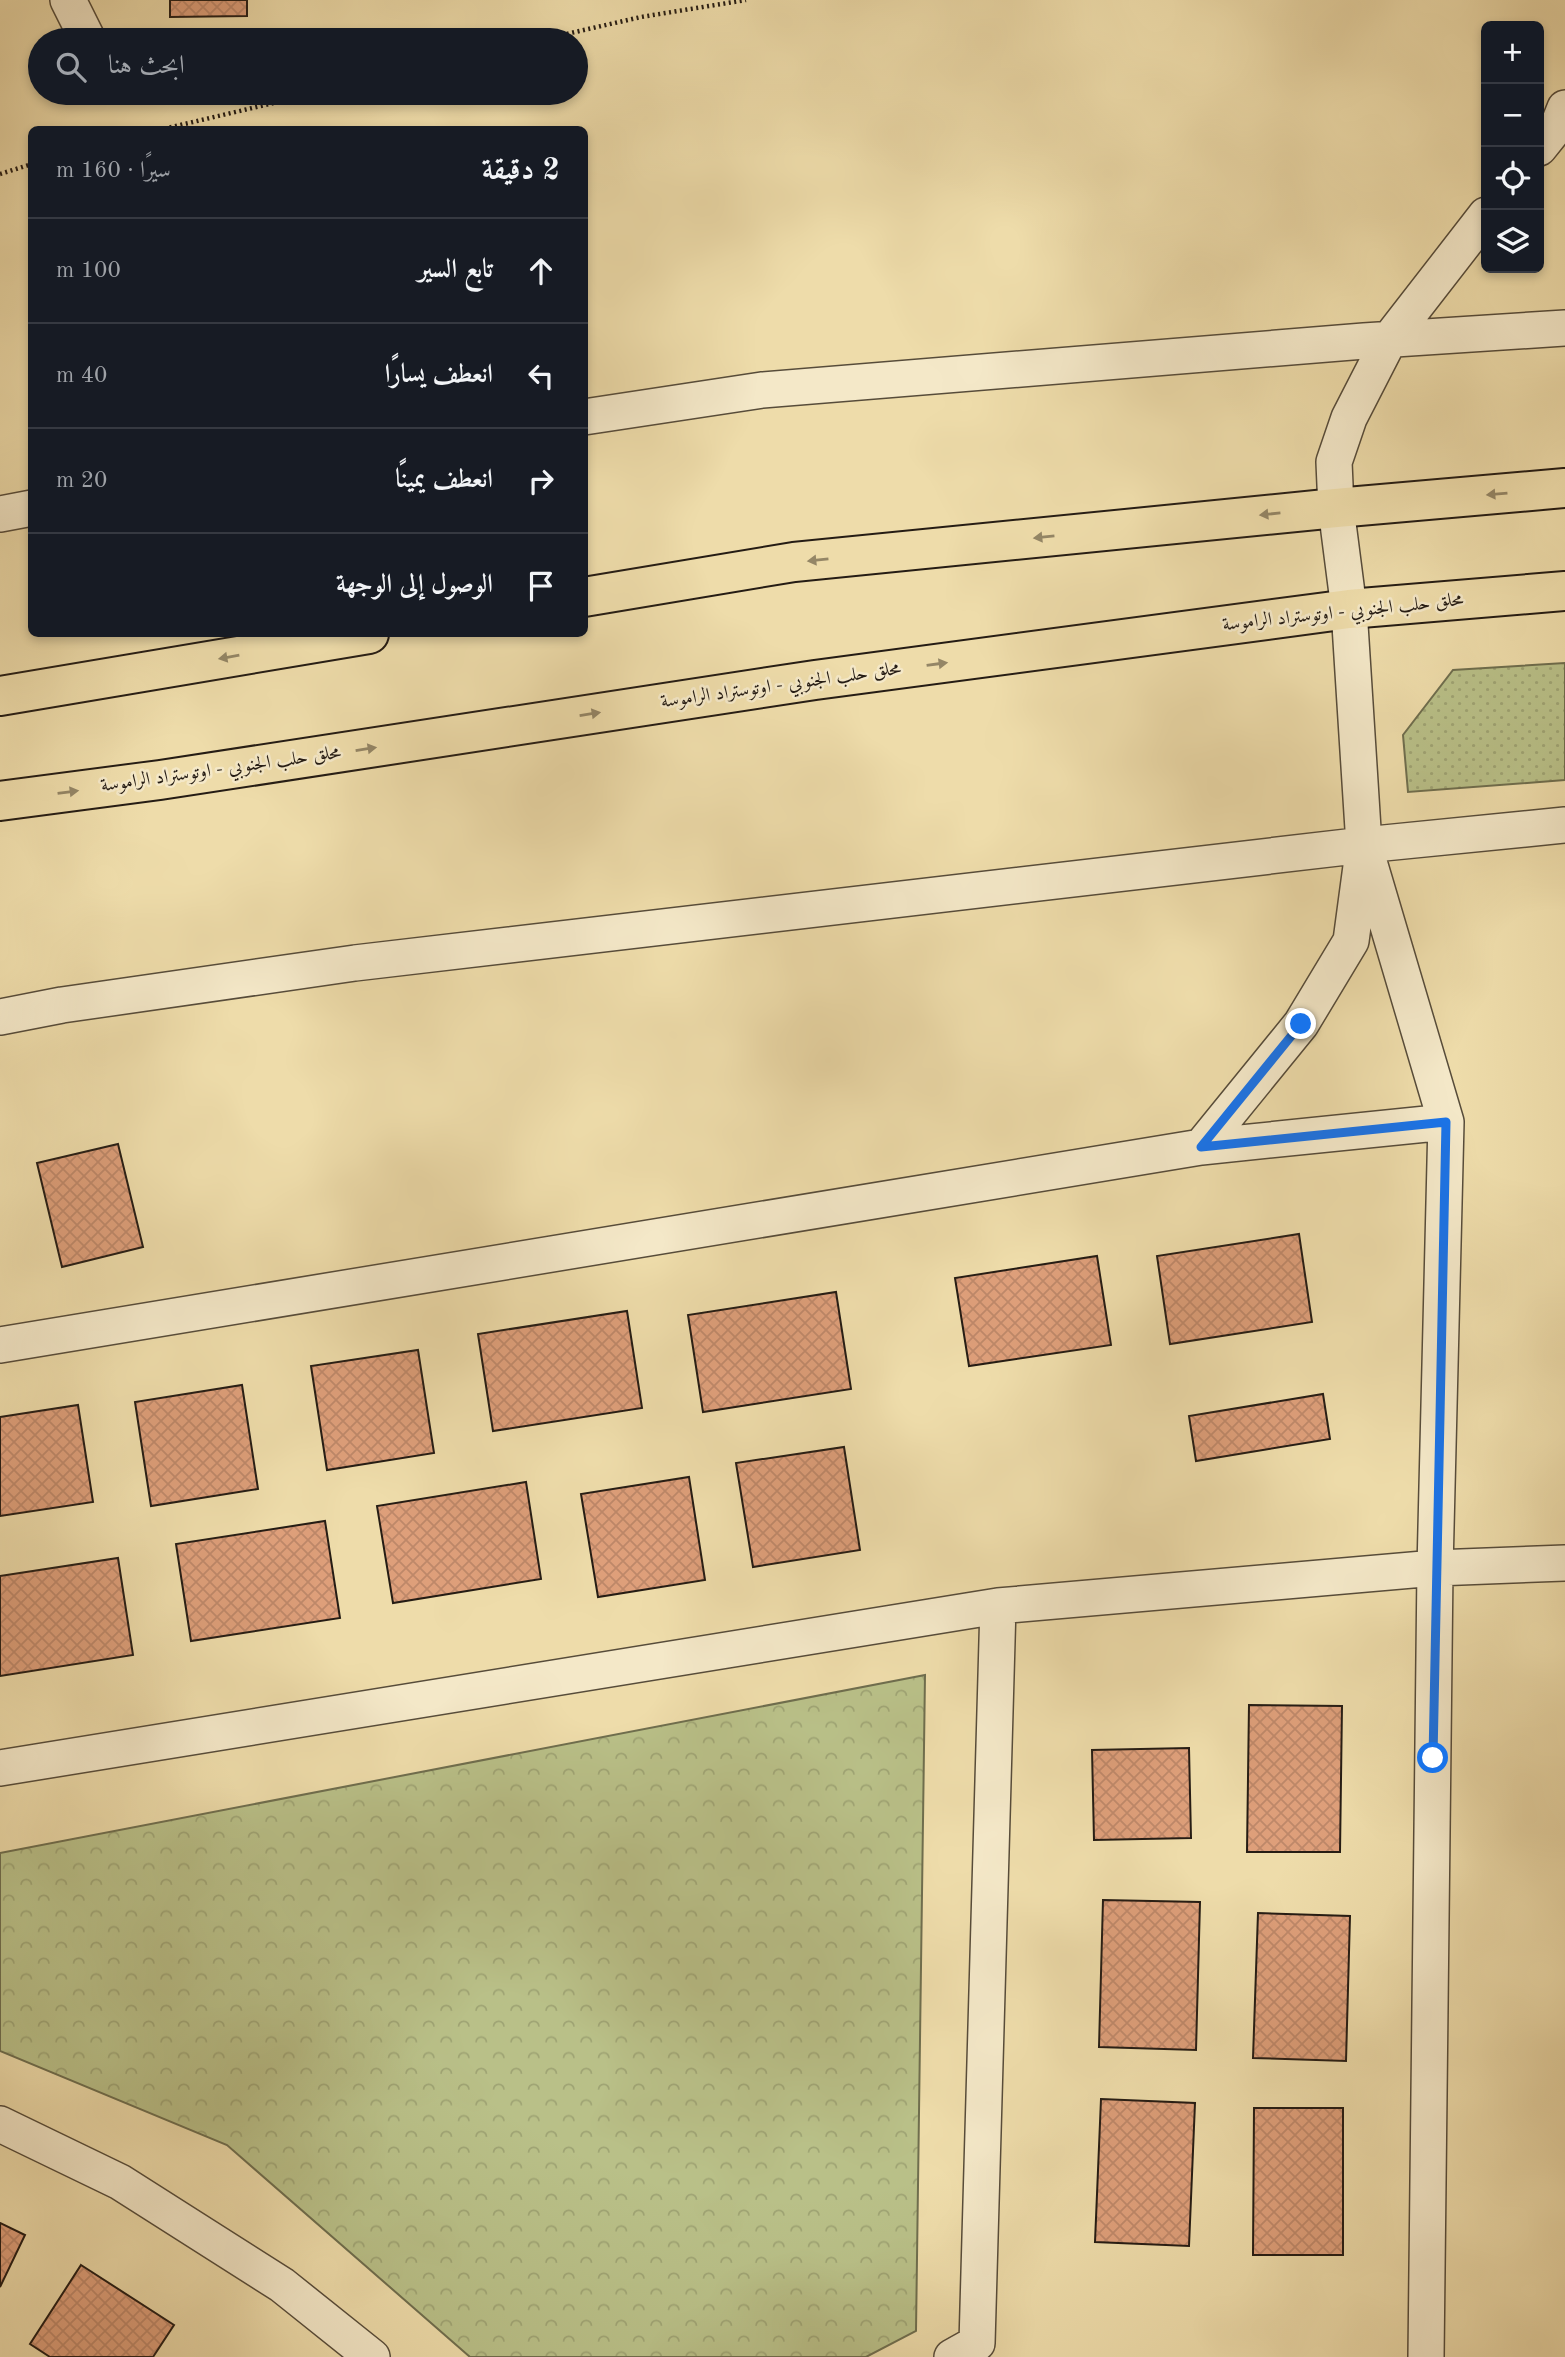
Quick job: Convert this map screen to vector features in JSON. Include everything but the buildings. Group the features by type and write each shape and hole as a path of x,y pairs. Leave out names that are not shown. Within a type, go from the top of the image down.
{"highway":[{"path":"588,596 794,562 1565,488"},
{"name":"محلق حلب الجنوبي - اوتوستراد الراموسة","path":"0,800 188,776 815,680 1349,609 1565,591"},
{"path":"0,696 351,637"}],"street":[{"path":"68,0 83,28"},
{"path":"1540,147 1559,123 1565,107"},
{"path":"1201,1147 1301,1024 1351,941 1364,845 1349,609 1336,508 1334,462 1349,418 1389,340 1481,221"},
{"path":"588,416 762,390 1565,328"},
{"path":"0,514 28,509"},
{"path":"0,1017 62,1005 355,963 1364,845 1565,825"},
{"path":"1364,845 1446,1122 1436,1568 1426,2357"},
{"path":"0,1345 1201,1147 1446,1122"},
{"path":"0,1768 998,1606 1436,1568 1565,1563"},
{"path":"952,2357 977,2343 998,1606"},
{"path":"0,2124 120,2182 282,2285 372,2357"}],"path":[{"path":"588,29 641,17 746,0"},
{"path":"176,126 265,105"},
{"path":"0,174 28,165"}],"green space":[{"path":"1565,663 1565,780 1408,792 1403,735 1453,670"},
{"path":"925,1675 916,2331 866,2357 470,2357 227,2145 0,2051 0,1853"}],"route":[{"path":"1301,1024 1201,1147 1446,1122 1433,1758"}]}
